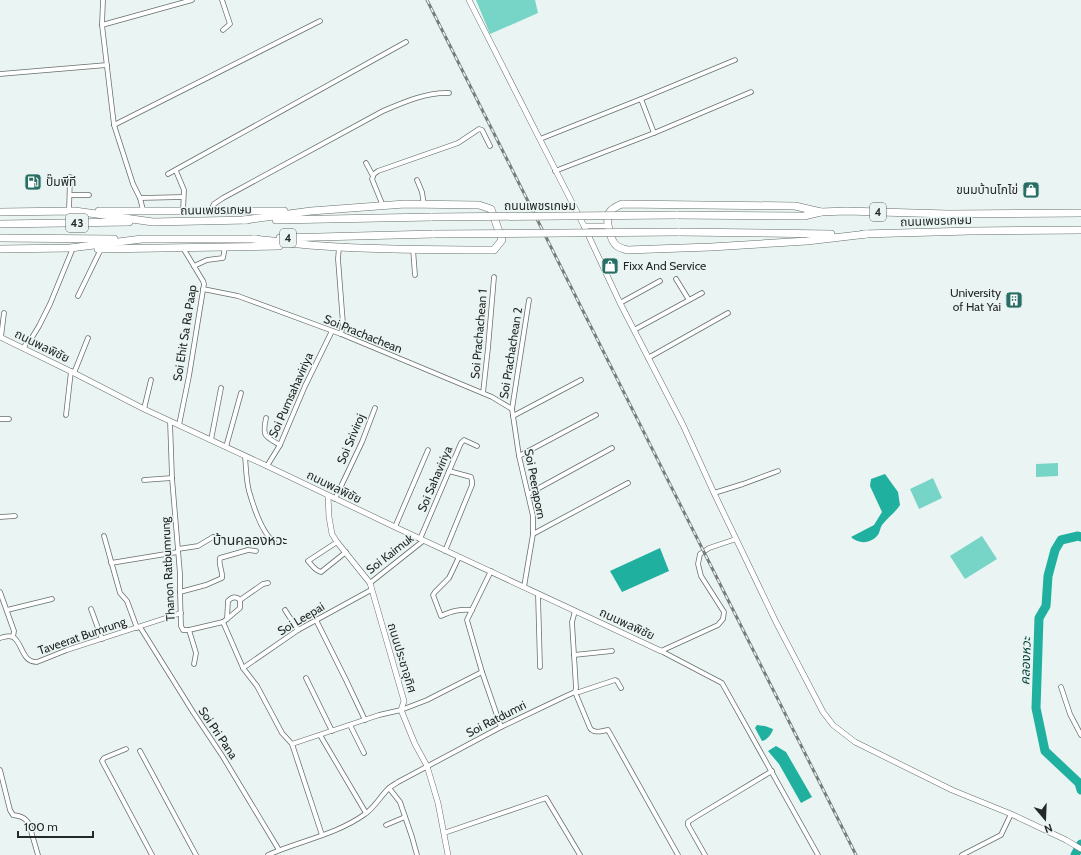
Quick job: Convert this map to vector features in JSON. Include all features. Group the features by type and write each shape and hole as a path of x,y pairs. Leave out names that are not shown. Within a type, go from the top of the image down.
{"highway":[{"path":"244,220 311,211 383,206 424,204 479,205 491,209 502,240 494,250 339,247 254,239"},
{"path":"822,212 795,206 622,204 614,207 608,214 608,226 612,240 617,246 627,250 790,242 866,234"},
{"path":"72,211 311,211"},
{"name":"ถนนเพชรเกษม","path":"0,212 72,211 153,222 432,217 676,215 804,216 822,212 846,211 948,214 1081,213"},
{"name":"43","path":"0,224 153,222"},
{"name":"ถนนเพชรเกษม","path":"0,249 72,248 142,239 254,239 434,234 678,232 866,234 1081,230"},
{"name":"43","path":"0,238 142,239"},
{"path":"72,248 183,248 307,245"}],"street":[{"path":"103,0 102,25 114,125 143,210"},
{"path":"102,25 192,0"},
{"path":"222,0 230,24 223,30"},
{"path":"469,0 584,226 620,303 683,425 736,539 823,712 833,725 855,742 916,773 952,790 1011,814 1066,840 1081,849"},
{"path":"114,125 320,21"},
{"path":"168,174 176,171 406,42"},
{"path":"540,139 735,60"},
{"path":"0,74 107,65"},
{"path":"211,210 214,204 223,198 383,111 428,95 440,92 449,93"},
{"path":"556,171 654,133 751,92"},
{"path":"641,99 654,133"},
{"path":"372,176 378,171 458,143 479,129 482,130 490,146"},
{"path":"366,162 383,206"},
{"path":"176,171 184,190 183,211"},
{"path":"70,177 72,211"},
{"path":"417,180 422,192 424,204"},
{"path":"70,196 89,195"},
{"path":"140,198 183,197"},
{"path":"584,226 608,226"},
{"path":"194,266 207,260 223,258 225,247"},
{"path":"339,247 338,259 343,324 341,334"},
{"path":"24,348 39,326 50,304 72,248"},
{"name":"Soi Ehit Sa Ra Paap","path":"179,425 189,376 203,289 203,281 183,248"},
{"path":"78,296 101,249"},
{"path":"413,249 415,275"},
{"name":"Soi Prachachean 1","path":"483,393 494,277"},
{"path":"676,279 689,300"},
{"path":"620,303 660,281"},
{"name":"Soi Prachachean","path":"203,289 238,296 341,334 483,393 512,409"},
{"path":"634,330 702,293"},
{"name":"Soi Prachachean 2","path":"512,409 529,300"},
{"path":"0,337 4,313"},
{"path":"648,358 728,313"},
{"name":"Soi Pumsahaviriya","path":"267,466 280,445 304,386 332,331"},
{"name":"ถนนพลพิชัย","path":"0,337 144,409 395,528 491,571 661,651"},
{"path":"66,415 72,372 88,338"},
{"path":"144,409 152,380"},
{"path":"513,416 581,380"},
{"path":"211,440 221,388"},
{"path":"226,447 241,393"},
{"name":"Soi Sriviroj","path":"336,499 362,442 375,408"},
{"name":"Soi Peeraporn","path":"512,409 519,456 533,516 533,534 524,587"},
{"path":"519,456 596,415"},
{"path":"266,418 264,433 280,445"},
{"path":"0,419 10,419"},
{"name":"Thanon Ratbumrung","path":"170,421 181,626 183,630 189,630 223,622"},
{"name":"Soi Sahaviriya","path":"422,540 449,471 463,441 464,440 477,446"},
{"path":"528,494 612,448"},
{"path":"395,528 428,450"},
{"path":"245,456 249,490 264,532 274,542"},
{"path":"445,551 472,485 470,477 449,471"},
{"path":"714,493 778,471"},
{"path":"144,480 172,478"},
{"path":"533,534 614,493 628,483"},
{"name":"ถนนประชาอุทิศ","path":"328,496 329,517 332,534 370,583 404,701 401,710 415,744 427,766 438,803 448,855"},
{"path":"0,517 15,516"},
{"name":"Soi Pri Pana","path":"104,536 120,593 127,601 139,627 223,757 279,850"},
{"path":"111,563 198,546 213,537"},
{"path":"661,651 718,625 723,619 724,612 701,576 698,564 700,554 709,548 736,539"},
{"name":"Soi Kaimuk","path":"370,583 422,540"},
{"path":"337,542 308,561 316,570 321,572 346,552"},
{"path":"180,592 206,585 222,578 223,576 219,561 220,558 248,550 256,551"},
{"path":"459,557 449,578 434,592 433,595 441,616 457,610 472,610"},
{"path":"491,571 466,620 501,728"},
{"path":"240,600 263,584 268,583"},
{"name":"Soi Leepai","path":"242,668 298,630 371,590"},
{"path":"0,592 14,631 13,637 8,636 0,638"},
{"path":"538,594 540,667"},
{"path":"227,619 228,601 234,597 240,600"},
{"path":"7,610 52,599"},
{"path":"240,600 240,608 223,622 242,668 257,686 282,733 292,744 322,835"},
{"path":"91,609 102,639"},
{"path":"285,610 298,630"},
{"path":"575,611 572,622 575,692 590,728 596,732 608,730 678,855"},
{"name":"Taveerat Bumrung","path":"13,637 28,659 32,662 37,662 67,650 181,613"},
{"path":"316,620 365,720"},
{"path":"189,630 196,653 194,664"},
{"path":"574,655 612,651"},
{"path":"661,651 722,683 818,855"},
{"path":"292,744 401,710 428,700 482,672"},
{"path":"306,678 332,731"},
{"name":"Soi Ratdumri","path":"268,855 322,835 351,822 366,813 389,788 427,766 575,692 615,680 618,681 621,688"},
{"path":"1061,687 1070,714 1081,735"},
{"path":"350,725 364,752"},
{"path":"320,735 366,813"},
{"path":"126,749 104,758 102,761 152,855"},
{"path":"140,751 196,855"},
{"path":"0,770 10,810 13,815 23,817 30,824 38,855"},
{"path":"706,855 688,825 688,822 772,771"},
{"path":"389,788 400,802 412,837 416,855"},
{"path":"444,833 546,798 580,855"},
{"path":"962,855 1002,835 1011,814"},
{"path":"386,825 405,817"}],"shaded area":[{"path":"476,0 535,0 538,13 490,34"},
{"path":"1058,463 1058,476 1036,477 1036,464"},
{"path":"885,474 898,492 900,505 882,525 878,535 874,539 868,542 857,541 851,537 874,525 882,512 870,486 871,479"},
{"path":"933,478 942,498 919,509 910,489"},
{"path":"982,536 997,559 965,579 950,556"},
{"path":"660,548 669,571 622,592 610,571"},
{"path":"757,725 773,729 772,733 762,741 755,728"},
{"path":"776,746 786,752 812,797 801,803 779,764 768,751"}],"waterway":[{"name":"คลองหวะ","path":"1081,537 1078,536 1061,540 1055,550 1048,576 1046,606 1039,618 1036,708 1045,751 1079,783 1081,790"},
{"name":"คลองหวะ","path":"1075,855 1081,844"}],"railway":[{"path":"427,0 856,855"}],"place":[{"name":"ปั๊มพีที","path":"33,182"},
{"name":"ขนมบ้านโกไข่","path":"1031,190"},
{"name":"Fixx And Service","path":"610,266"},
{"name":"University of Hat Yai","path":"1014,300"}],"district":[{"name":"บ้านคลองหวะ","path":"250,540"}]}
